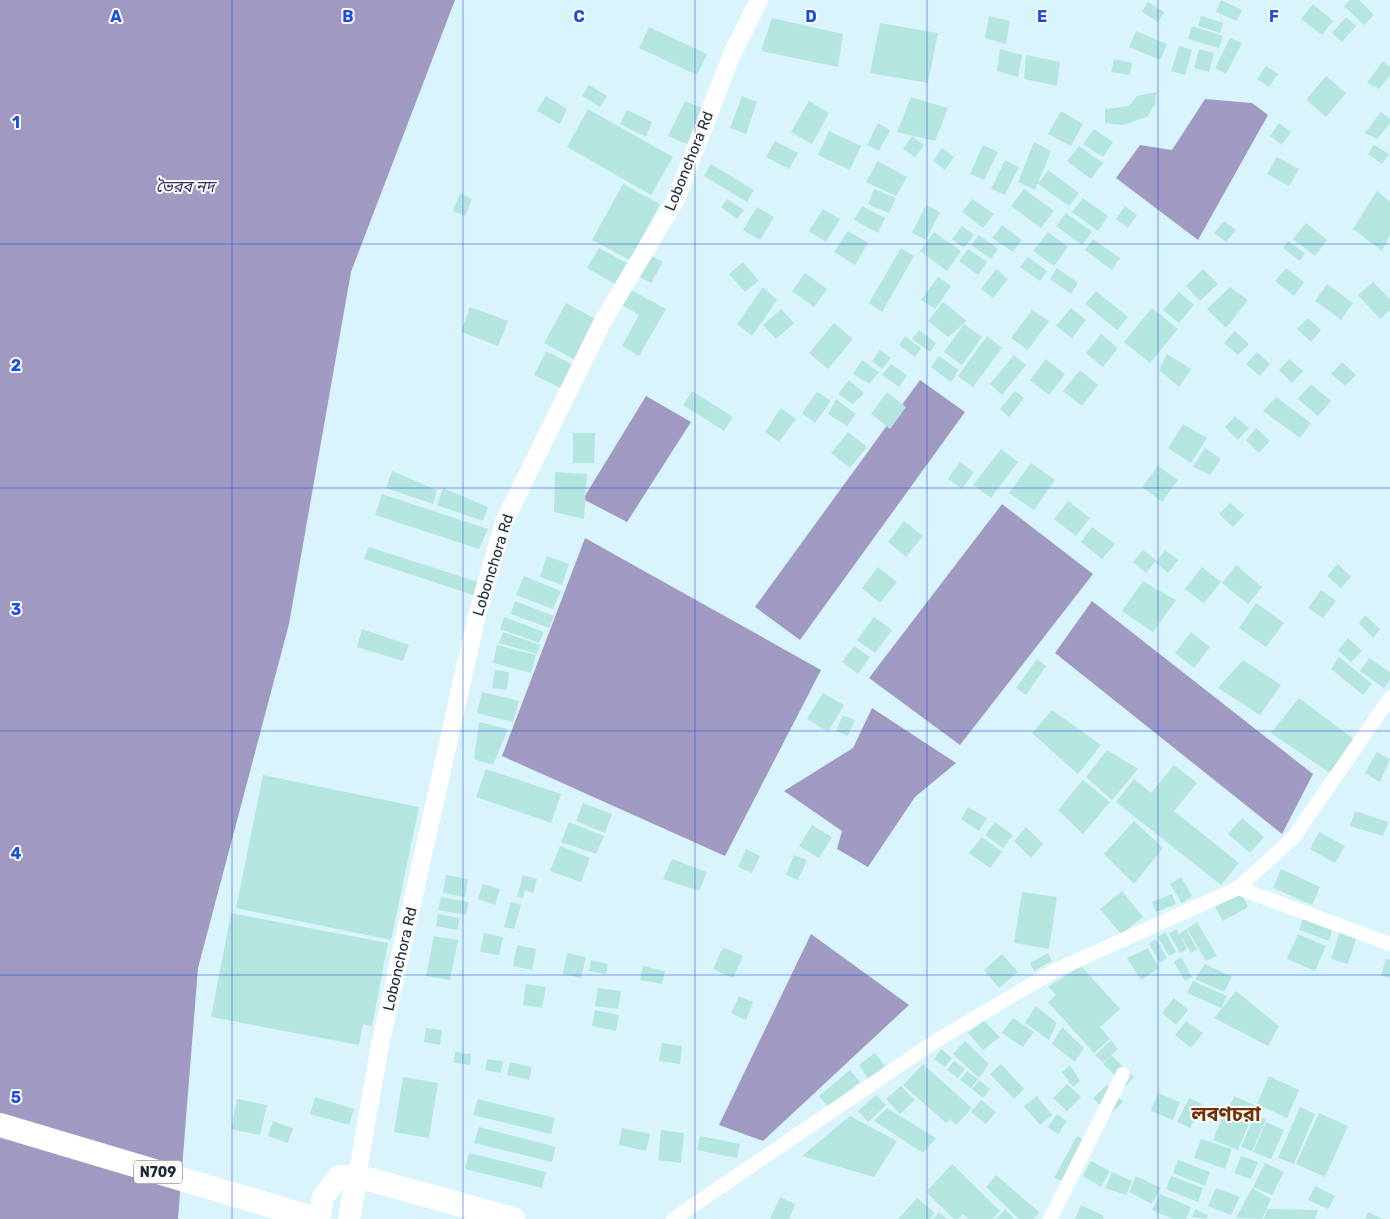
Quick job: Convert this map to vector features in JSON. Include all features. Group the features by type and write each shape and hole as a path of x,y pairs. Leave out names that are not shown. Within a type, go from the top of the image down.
{"highway":[{"name":"N709","path":"0,1125 317,1219"},
{"path":"357,1176 513,1219"}],"main road":[{"path":"317,1219 323,1197 339,1176 357,1176 349,1219"}],"street":[{"name":"Lobonchora Rd","path":"357,1176 379,1050 476,619 504,522 603,321 676,199 732,54 759,0"},
{"path":"673,1219 934,1042 1054,971 1238,888 1293,838 1390,698"},
{"path":"1238,888 1390,944"},
{"path":"1050,1219 1123,1074"}],"water":[{"name":"ভৈরব নদ","path":"0,0 455,0 351,272 289,624 198,968 178,1219 0,1219"},
{"path":"1205,99 1252,103 1268,115 1198,240 1116,178 1140,145 1172,150"},
{"path":"920,380 965,412 800,640 755,607"},
{"path":"646,396 691,422 627,522 583,499"},
{"path":"1002,504 1093,574 960,745 869,678"},
{"path":"585,538 821,670 725,856 502,756"},
{"path":"1092,601 1313,774 1282,834 1055,653"},
{"path":"872,708 956,763 915,797 868,867 837,849 842,831 784,791 853,748"},
{"path":"811,934 909,1005 763,1141 719,1125"}],"building":[{"path":"1221,0 1242,10 1237,21 1216,12"},
{"path":"1350,0 1359,0 1374,15 1364,25 1344,6"},
{"path":"1148,2 1164,12 1158,22 1142,12"},
{"path":"1313,4 1333,21 1322,35 1301,19"},
{"path":"989,16 1010,21 1006,44 985,38"},
{"path":"1201,16 1223,23 1220,33 1198,26"},
{"path":"1346,17 1356,26 1342,42 1332,33"},
{"path":"772,18 843,34 838,67 761,51"},
{"path":"880,23 938,33 928,83 870,73"},
{"path":"1192,26 1223,36 1219,48 1188,39"},
{"path":"649,27 707,54 697,75 639,48"},
{"path":"1136,31 1167,44 1160,60 1129,47"},
{"path":"1230,38 1242,43 1226,74 1215,68"},
{"path":"1179,46 1192,50 1185,75 1171,71"},
{"path":"1000,49 1022,55 1018,77 997,71"},
{"path":"1199,49 1214,53 1209,72 1194,68"},
{"path":"1026,55 1060,62 1057,86 1024,79"},
{"path":"1114,59 1132,63 1130,75 1111,72"},
{"path":"1383,61 1390,67 1390,75 1379,89 1367,83"},
{"path":"1266,66 1278,74 1269,87 1257,79"},
{"path":"1326,76 1346,93 1326,117 1306,100"},
{"path":"589,85 607,96 600,107 582,96"},
{"path":"1157,92 1155,104 1147,117 1122,125 1105,123 1105,109 1129,106 1137,96"},
{"path":"546,96 567,109 560,124 537,111"},
{"path":"742,96 757,102 746,134 730,128"},
{"path":"911,97 948,108 935,141 897,132"},
{"path":"685,101 704,109 689,145 668,136"},
{"path":"809,101 829,113 812,144 791,132"},
{"path":"588,109 673,157 651,195 567,147"},
{"path":"627,110 652,122 646,137 620,124"},
{"path":"1061,111 1083,124 1071,146 1048,134"},
{"path":"1381,112 1390,119 1390,123 1377,139 1365,133"},
{"path":"878,123 890,130 879,151 867,145"},
{"path":"1279,123 1291,132 1282,145 1270,136"},
{"path":"1094,129 1113,142 1103,157 1083,144"},
{"path":"829,131 861,146 850,170 818,155"},
{"path":"912,136 924,145 915,157 903,149"},
{"path":"775,141 798,153 789,169 766,157"},
{"path":"1034,142 1051,151 1035,190 1018,182"},
{"path":"983,145 998,152 984,180 970,174"},
{"path":"1374,145 1389,154 1382,164 1368,154"},
{"path":"1079,146 1103,163 1091,179 1067,161"},
{"path":"942,148 954,157 945,170 933,161"},
{"path":"1277,157 1299,169 1289,186 1267,174"},
{"path":"1005,160 1019,167 1005,195 991,189"},
{"path":"878,161 907,177 896,196 866,182"},
{"path":"711,164 754,190 747,202 704,176"},
{"path":"1048,170 1079,193 1069,206 1038,184"},
{"path":"623,184 660,204 630,260 592,240"},
{"path":"874,189 896,198 889,213 868,204"},
{"path":"1024,189 1054,211 1041,228 1011,206"},
{"path":"1377,191 1390,202 1390,235 1382,251 1353,229"},
{"path":"460,193 472,199 465,216 453,211"},
{"path":"1083,198 1108,216 1098,231 1072,212"},
{"path":"727,199 744,210 737,219 721,207"},
{"path":"972,199 994,214 983,228 962,212"},
{"path":"926,205 940,212 926,240 912,233"},
{"path":"862,206 885,218 878,233 854,220"},
{"path":"1125,206 1137,215 1128,228 1116,219"},
{"path":"757,207 774,217 760,240 743,230"},
{"path":"823,209 840,219 826,242 809,231"},
{"path":"1066,213 1092,232 1082,245 1056,226"},
{"path":"1224,221 1236,230 1226,242 1214,233"},
{"path":"1306,223 1327,240 1315,256 1293,239"},
{"path":"1002,225 1022,240 1013,252 992,238"},
{"path":"962,226 974,235 964,248 952,239"},
{"path":"848,231 868,243 855,265 834,252"},
{"path":"934,232 961,251 947,271 920,251"},
{"path":"1048,232 1068,247 1054,266 1033,251"},
{"path":"979,235 998,249 991,259 971,245"},
{"path":"1093,239 1120,258 1112,270 1085,250"},
{"path":"1288,241 1305,253 1300,261 1283,248"},
{"path":"599,248 627,263 615,284 587,268"},
{"path":"901,248 914,256 882,312 869,303"},
{"path":"968,249 987,262 978,275 959,261"},
{"path":"650,255 663,262 651,283 638,276"},
{"path":"1028,257 1047,271 1040,281 1020,267"},
{"path":"743,262 759,281 745,292 729,274"},
{"path":"1057,268 1078,283 1071,294 1050,279"},
{"path":"1286,268 1304,282 1294,296 1275,281"},
{"path":"996,269 1008,279 993,298 981,289"},
{"path":"1203,269 1218,284 1200,301 1186,286"},
{"path":"805,273 827,289 814,307 792,291"},
{"path":"938,277 951,286 935,309 921,300"},
{"path":"1373,282 1390,299 1390,310 1380,319 1358,295"},
{"path":"1327,284 1353,303 1341,320 1315,301"},
{"path":"763,287 777,300 752,336 737,324"},
{"path":"1230,287 1248,300 1226,328 1207,309"},
{"path":"631,290 666,309 639,356 622,346 639,315 622,305"},
{"path":"1096,291 1128,317 1117,330 1085,304"},
{"path":"1179,292 1194,305 1179,323 1163,310"},
{"path":"943,302 967,321 948,337 928,321"},
{"path":"566,303 599,321 577,361 544,343"},
{"path":"470,307 508,321 498,346 461,332"},
{"path":"1071,308 1086,320 1072,338 1056,326"},
{"path":"1152,308 1178,329 1150,363 1124,342"},
{"path":"781,309 794,323 776,339 763,325"},
{"path":"1032,310 1049,321 1028,350 1011,338"},
{"path":"1308,318 1321,330 1311,342 1297,329"},
{"path":"834,323 853,339 828,369 809,353"},
{"path":"964,324 982,337 962,365 944,352"},
{"path":"919,330 936,343 930,352 912,339"},
{"path":"1235,331 1249,344 1238,355 1224,343"},
{"path":"1101,334 1118,348 1103,367 1086,353"},
{"path":"905,336 921,348 915,357 899,345"},
{"path":"987,336 1002,348 973,387 958,376"},
{"path":"880,350 891,358 882,369 872,361"},
{"path":"546,351 573,365 561,388 534,375"},
{"path":"1257,352 1270,364 1260,376 1246,364"},
{"path":"1167,354 1191,369 1179,387 1159,370"},
{"path":"1014,355 1026,365 1002,395 990,384"},
{"path":"939,356 959,370 951,382 931,367"},
{"path":"1046,359 1065,374 1049,395 1030,380"},
{"path":"1289,359 1303,371 1292,383 1279,370"},
{"path":"862,360 879,372 869,384 853,374"},
{"path":"1342,362 1356,375 1345,386 1331,374"},
{"path":"891,364 907,375 899,387 882,375"},
{"path":"1080,370 1098,385 1082,406 1063,391"},
{"path":"849,380 864,393 853,404 838,394"},
{"path":"1311,384 1331,401 1318,416 1298,399"},
{"path":"692,391 733,417 724,431 683,405"},
{"path":"1015,391 1024,398 1009,417 1000,409"},
{"path":"817,392 831,401 815,423 802,413"},
{"path":"887,392 906,407 890,429 871,414"},
{"path":"1276,397 1311,423 1300,438 1263,411"},
{"path":"836,399 856,414 847,426 828,414"},
{"path":"781,408 796,419 779,442 765,432"},
{"path":"1235,416 1249,428 1238,440 1225,427"},
{"path":"1183,424 1207,438 1191,463 1168,448"},
{"path":"1256,428 1270,441 1259,453 1246,440"},
{"path":"848,432 867,447 850,468 831,453"},
{"path":"573,433 595,433 594,463 573,463"},
{"path":"1205,448 1221,459 1210,475 1193,467"},
{"path":"1001,449 1018,462 991,498 973,485"},
{"path":"960,462 974,472 962,489 948,479"},
{"path":"1031,463 1055,480 1034,510 1009,493"},
{"path":"1158,466 1178,480 1162,502 1142,487"},
{"path":"392,471 437,490 433,504 386,488"},
{"path":"555,472 587,474 584,519 554,512"},
{"path":"443,488 488,507 483,521 437,505"},
{"path":"382,494 488,529 479,549 375,515"},
{"path":"1068,501 1090,518 1076,536 1054,519"},
{"path":"1230,503 1244,515 1233,527 1219,514"},
{"path":"904,521 923,536 906,557 888,542"},
{"path":"1092,527 1115,544 1102,559 1081,542"},
{"path":"369,547 478,582 473,595 364,559"},
{"path":"1143,550 1157,561 1165,550 1178,560 1168,573 1155,562 1146,573 1133,562"},
{"path":"547,556 569,564 562,585 540,577"},
{"path":"1338,564 1351,577 1341,588 1327,576"},
{"path":"1236,565 1262,587 1248,604 1222,583"},
{"path":"878,567 897,582 880,603 862,588"},
{"path":"1202,567 1221,582 1204,603 1185,589"},
{"path":"524,576 561,591 553,609 516,595"},
{"path":"1143,581 1176,600 1153,632 1122,611"},
{"path":"1321,590 1336,601 1323,618 1308,608"},
{"path":"515,601 554,616 549,628 511,614"},
{"path":"1256,603 1284,623 1266,647 1239,628"},
{"path":"1365,615 1380,629 1373,638 1359,623"},
{"path":"504,617 544,632 539,643 500,629"},
{"path":"874,617 892,630 875,653 857,640"},
{"path":"362,629 409,645 403,661 357,647"},
{"path":"503,632 540,645 537,654 499,643"},
{"path":"1191,632 1210,647 1194,668 1175,653"},
{"path":"1348,638 1362,651 1351,662 1338,650"},
{"path":"497,645 536,655 531,673 493,663"},
{"path":"854,646 870,657 858,674 842,662"},
{"path":"1339,657 1372,684 1363,695 1331,669"},
{"path":"1369,658 1390,672 1390,680 1384,688 1360,671"},
{"path":"1037,659 1046,666 1026,695 1016,688"},
{"path":"1243,660 1281,685 1260,715 1218,688"},
{"path":"495,670 509,672 507,690 492,688"},
{"path":"482,692 519,701 513,722 477,713"},
{"path":"823,693 844,705 828,732 807,719"},
{"path":"1299,698 1355,740 1330,773 1271,733"},
{"path":"1052,710 1101,745 1078,774 1032,733"},
{"path":"843,715 855,720 848,736 836,731"},
{"path":"479,722 508,729 493,765 474,759"},
{"path":"1107,750 1138,769 1112,800 1086,777"},
{"path":"1377,752 1390,759 1380,782 1365,773"},
{"path":"1174,765 1197,783 1174,811 1239,863 1221,885 1116,802 1134,779 1151,793"},
{"path":"486,769 561,794 551,823 476,797"},
{"path":"263,775 419,807 391,940 236,908"},
{"path":"1083,780 1110,802 1083,834 1058,810"},
{"path":"583,803 612,814 605,833 576,821"},
{"path":"968,807 987,818 979,831 961,819"},
{"path":"1355,811 1388,822 1383,836 1350,826"},
{"path":"1242,818 1264,837 1250,853 1228,834"},
{"path":"1134,821 1163,848 1134,884 1104,854"},
{"path":"569,822 604,836 596,854 561,842"},
{"path":"995,822 1013,835 1003,848 985,835"},
{"path":"812,825 832,837 819,858 799,846"},
{"path":"1026,827 1043,844 1031,858 1014,841"},
{"path":"1319,832 1345,846 1335,863 1310,849"},
{"path":"982,837 1002,852 990,868 969,853"},
{"path":"560,846 590,858 581,882 550,871"},
{"path":"746,849 760,856 752,873 738,867"},
{"path":"794,855 807,860 798,880 786,875"},
{"path":"672,859 707,872 699,891 663,879"},
{"path":"1281,869 1320,887 1312,905 1273,888"},
{"path":"446,875 468,879 465,897 443,893"},
{"path":"523,875 537,879 533,893 525,890 523,898 517,897"},
{"path":"1181,877 1192,896 1182,903 1170,884"},
{"path":"483,884 500,889 495,905 478,899"},
{"path":"1122,891 1143,917 1121,934 1100,909"},
{"path":"1022,892 1057,897 1049,949 1014,943"},
{"path":"1241,893 1248,907 1223,921 1215,907"},
{"path":"1172,894 1176,904 1156,912 1152,902"},
{"path":"441,897 469,902 466,915 438,910"},
{"path":"511,902 521,905 514,929 504,927"},
{"path":"231,913 388,943 372,1026 363,1024 359,1045 211,1017"},
{"path":"438,914 460,918 457,930 436,926"},
{"path":"1303,918 1333,928 1329,941 1299,930"},
{"path":"1197,922 1217,956 1206,961 1187,929"},
{"path":"1176,929 1187,949 1180,953 1169,934"},
{"path":"1186,929 1197,949 1191,953 1179,934"},
{"path":"1340,931 1357,936 1348,964 1331,959"},
{"path":"1165,932 1176,952 1169,956 1158,937"},
{"path":"484,933 503,937 499,955 480,952"},
{"path":"1298,934 1326,946 1315,971 1287,959"},
{"path":"434,936 458,940 450,980 426,976"},
{"path":"1156,939 1167,958 1160,963 1149,944"},
{"path":"517,945 536,949 532,970 513,966"},
{"path":"723,947 743,956 733,978 713,969"},
{"path":"1148,948 1159,968 1141,980 1127,958"},
{"path":"567,953 586,957 581,978 563,974"},
{"path":"1048,953 1052,961 1034,971 1030,963"},
{"path":"1002,954 1018,972 999,988 984,970"},
{"path":"1181,957 1192,977 1185,981 1174,962"},
{"path":"1386,959 1390,960 1390,978 1381,975"},
{"path":"591,960 608,964 606,974 589,971"},
{"path":"1205,964 1232,977 1224,992 1195,979"},
{"path":"643,966 665,971 662,984 640,980"},
{"path":"1081,966 1120,1009 1100,1027 1110,1039 1094,1053 1048,1002 1056,995 1048,987"},
{"path":"1193,981 1227,996 1221,1008 1187,993"},
{"path":"526,984 546,987 542,1008 523,1005"},
{"path":"598,988 621,991 618,1009 595,1006"},
{"path":"1236,991 1279,1026 1268,1046 1214,1018"},
{"path":"739,996 753,1002 746,1020 731,1013"},
{"path":"1174,998 1188,1010 1176,1025 1162,1013"},
{"path":"1036,1006 1057,1023 1049,1040 1025,1023"},
{"path":"595,1010 619,1015 616,1031 592,1026"},
{"path":"1013,1018 1034,1032 1023,1047 1002,1033"},
{"path":"984,1021 1000,1037 983,1050 968,1033"},
{"path":"1186,1021 1203,1033 1191,1048 1175,1035"},
{"path":"1062,1027 1084,1048 1075,1062 1052,1044"},
{"path":"426,1028 442,1030 440,1045 424,1042"},
{"path":"1111,1040 1118,1049 1111,1055 1134,1077 1126,1086 1103,1064 1110,1057 1103,1062 1095,1055"},
{"path":"965,1041 989,1064 979,1078 953,1054"},
{"path":"662,1043 682,1046 680,1064 659,1061"},
{"path":"941,1049 952,1058 945,1067 934,1059"},
{"path":"455,1052 471,1054 470,1065 454,1063"},
{"path":"875,1053 886,1068 869,1080 859,1065"},
{"path":"487,1059 503,1061 501,1073 485,1070"},
{"path":"954,1061 965,1069 958,1078 947,1070"},
{"path":"510,1062 532,1067 529,1080 507,1075"},
{"path":"923,1064 972,1108 956,1125 950,1119 946,1123 903,1085"},
{"path":"1001,1064 1024,1089 1014,1099 990,1074"},
{"path":"1070,1065 1080,1081 1073,1087 1062,1072"},
{"path":"850,1070 860,1082 828,1107 819,1096"},
{"path":"967,1071 978,1079 971,1088 960,1080"},
{"path":"1269,1076 1299,1090 1287,1118 1257,1104"},
{"path":"403,1077 438,1083 429,1138 394,1132"},
{"path":"979,1080 990,1089 983,1098 972,1089"},
{"path":"1067,1084 1081,1097 1067,1111 1053,1098"},
{"path":"1107,1085 1123,1102 1109,1115 1093,1098"},
{"path":"901,1086 915,1100 900,1114 886,1099"},
{"path":"1158,1093 1180,1102 1173,1120 1151,1111"},
{"path":"876,1095 886,1105 868,1122 858,1111"},
{"path":"1037,1096 1052,1115 1040,1125 1024,1106"},
{"path":"1234,1096 1254,1105 1247,1120 1227,1112"},
{"path":"315,1097 354,1109 349,1125 310,1114"},
{"path":"1189,1098 1202,1104 1190,1128 1177,1122"},
{"path":"237,1099 267,1105 260,1135 231,1129"},
{"path":"478,1099 555,1118 551,1134 473,1115"},
{"path":"981,1100 996,1112 986,1124 971,1112"},
{"path":"1300,1107 1315,1114 1294,1164 1278,1158"},
{"path":"887,1108 936,1138 923,1153 874,1121"},
{"path":"1319,1113 1348,1126 1325,1177 1296,1164"},
{"path":"1057,1114 1067,1121 1058,1134 1048,1127"},
{"path":"1224,1114 1249,1124 1238,1150 1213,1140"},
{"path":"1255,1114 1266,1120 1252,1151 1241,1147"},
{"path":"850,1116 897,1141 874,1177 802,1156"},
{"path":"273,1121 293,1128 288,1143 268,1136"},
{"path":"1266,1122 1284,1130 1271,1159 1253,1152"},
{"path":"479,1127 556,1147 552,1162 474,1143"},
{"path":"622,1128 650,1134 646,1151 619,1145"},
{"path":"661,1130 684,1133 681,1163 658,1160"},
{"path":"700,1136 740,1144 737,1158 697,1150"},
{"path":"1077,1136 1086,1141 1063,1182 1054,1178"},
{"path":"1201,1139 1232,1149 1225,1169 1194,1158"},
{"path":"469,1153 546,1172 542,1188 465,1169"},
{"path":"1241,1156 1258,1162 1251,1179 1234,1173"},
{"path":"1178,1160 1210,1172 1205,1186 1173,1173"},
{"path":"1091,1161 1110,1171 1101,1187 1083,1176"},
{"path":"1265,1163 1284,1172 1272,1195 1253,1187"},
{"path":"952,1164 1000,1211 992,1219 968,1219 963,1214 958,1219 954,1219 926,1192"},
{"path":"1112,1172 1132,1181 1126,1195 1105,1188"},
{"path":"996,1175 1040,1213 1033,1219 1019,1219 986,1187"},
{"path":"1136,1176 1161,1188 1152,1204 1129,1192"},
{"path":"1171,1176 1203,1188 1198,1202 1166,1189"},
{"path":"1315,1186 1335,1196 1328,1209 1308,1200"},
{"path":"1216,1188 1240,1197 1231,1215 1208,1206"},
{"path":"1252,1188 1271,1199 1262,1219 1236,1218"},
{"path":"1160,1194 1191,1207 1186,1219 1173,1219 1152,1210"},
{"path":"780,1197 795,1204 789,1219 770,1219"},
{"path":"917,1198 935,1213 930,1219 898,1219"},
{"path":"1081,1205 1104,1216 1103,1219 1075,1219"},
{"path":"1005,1209 1014,1219 996,1219"},
{"path":"1195,1209 1208,1215 1206,1219 1192,1217"},
{"path":"1267,1209 1318,1210 1315,1219 1264,1219"},
{"path":"939,1212 947,1219 933,1219"},
{"path":"1368,1212 1381,1218 1381,1219 1366,1219"}],"district":[{"name":"লবণচরা","path":"1226,1114"}]}
